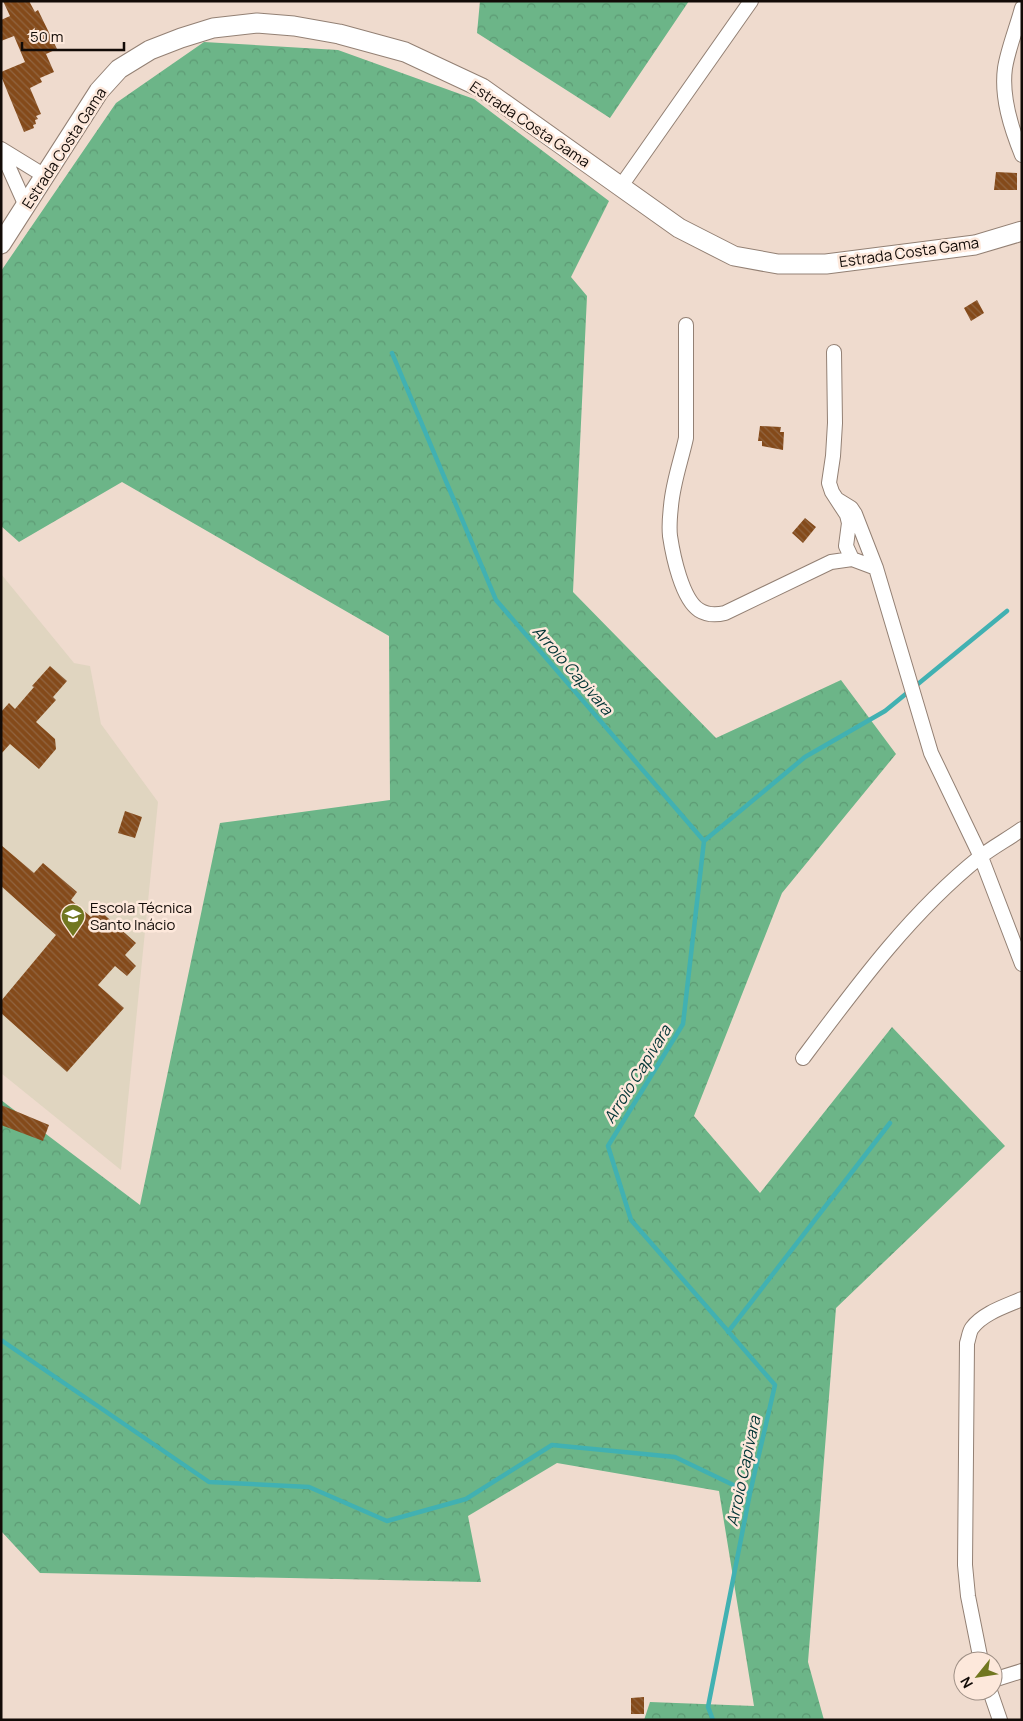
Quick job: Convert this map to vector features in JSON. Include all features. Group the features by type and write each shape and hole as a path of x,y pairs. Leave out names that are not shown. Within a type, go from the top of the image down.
{"main road":[{"name":"Estrada Costa Gama","path":"1,244 99,91 119,70 150,50 181,38 213,28 257,23 339,34 413,56 482,88 679,228 734,256 778,264 826,264 975,245 1022,232"}],"street":[{"path":"621,186 751,1"},
{"path":"1022,8 1005,68 1005,98 1011,124 1022,155"},
{"path":"1,149 45,176"},
{"path":"1,149 26,206"},
{"path":"686,325 686,438 676,476 671,506 670,535 676,564 691,602 705,613 726,613 831,562 852,559 876,568"},
{"path":"834,352 835,424 829,483 832,492 847,515 849,523 846,546 852,559"},
{"path":"838,500 851,508 855,514 876,568 931,753 981,857 1022,964"},
{"path":"803,1058 883,953 931,902 981,857 1022,830"},
{"path":"980,1651 968,1596 965,1565 967,1344 971,1330 978,1321 1022,1299"},
{"path":"1003,1677 1022,1671"},
{"path":"993,1701 1000,1720"}],"shaded area":[{"name":"Escola Técnica Santo Inácio","path":"1,574 74,663 90,666 101,724 158,802 121,1170 1,1073"}],"green space":[{"path":"480,1 689,1 610,118 477,33"},
{"path":"204,42 338,50 474,99 609,201 571,277 587,296 573,592 716,738 841,680 896,754 782,893 694,1116 760,1193 892,1027 1005,1146 836,1308 808,1662 824,1720 644,1720 650,1702 754,1706 719,1491 557,1463 468,1516 481,1582 40,1573 1,1531 1,1100 140,1205 220,823 390,800 389,636 122,482 19,542 1,526 1,271 116,103"}],"building":[{"path":"3,1 29,1 35,12 38,10 57,49 46,54 54,72 40,78 42,82 30,88 41,114 36,116 38,119 35,120 34,128 24,132 1,76 1,72 25,62 14,36 1,41 1,20 10,16"},
{"path":"996,172 1017,173 1017,190 994,190"},
{"path":"977,300 984,313 971,321 964,308"},
{"path":"760,426 781,427 780,432 784,432 783,450 762,446 762,441 758,441"},
{"path":"805,518 816,527 803,543 792,533"},
{"path":"50,666 67,681 53,697 56,700 36,722 55,739 56,749 39,769 10,744 1,754 1,712 9,703 15,709"},
{"path":"125,811 142,817 135,838 118,833"},
{"path":"1,845 34,873 43,863 77,892 71,900 91,917 98,909 136,943 125,955 136,966 127,976 115,966 98,985 124,1008 67,1072 1,1013 1,1001 56,935 1,886"},
{"path":"1,1105 49,1125 43,1141 1,1125"},
{"path":"644,1697 644,1714 631,1714 631,1698"}],"waterway":[{"name":"Arroio Capivara","path":"392,353 496,600 704,841 683,1024 608,1146 631,1220 775,1385 750,1493 708,1707 713,1720"},
{"path":"704,841 805,757 885,711 1007,611"},
{"path":"728,1332 890,1123"},
{"path":"1,1340 209,1482 309,1487 387,1521 466,1499 552,1445 675,1457 750,1493"}],"place":[{"name":"Escola Técnica Santo Inácio","path":"73,937"}]}
